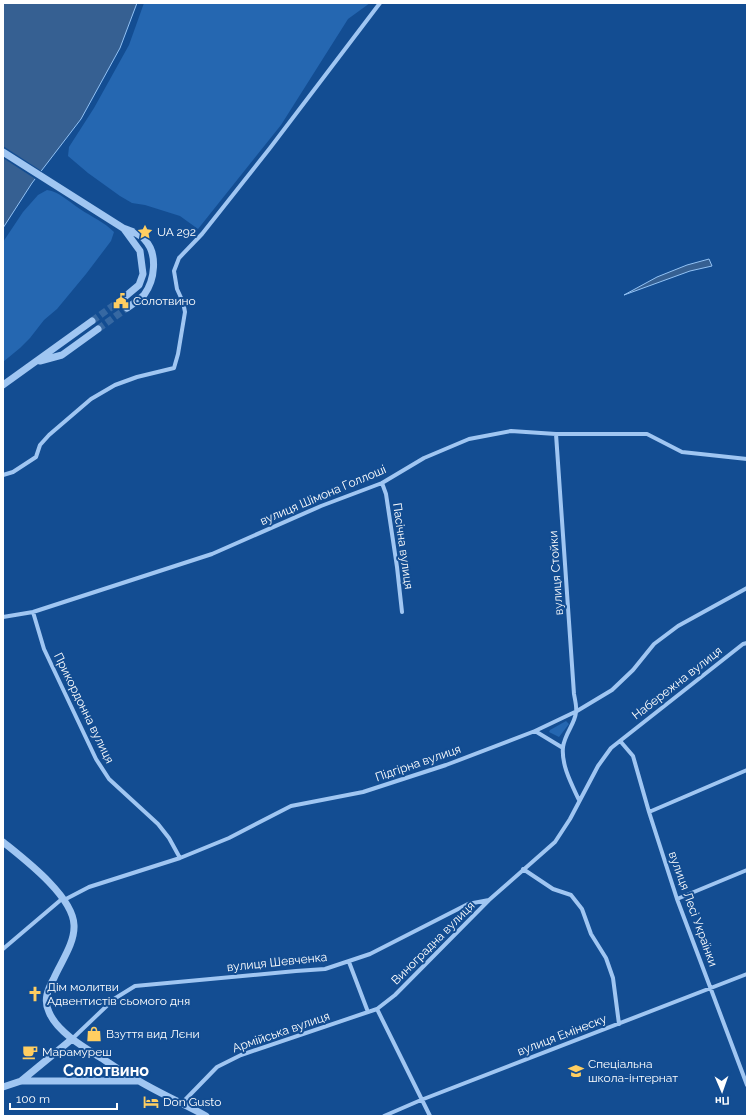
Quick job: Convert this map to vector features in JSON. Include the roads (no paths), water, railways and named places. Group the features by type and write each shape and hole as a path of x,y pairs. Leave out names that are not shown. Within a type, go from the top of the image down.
{"street":[{"path":"3,475 13,472 36,457 40,445 49,435 91,399 115,385 137,377 174,368 178,354 185,312 183,302 176,289 174,271 179,258 202,234 270,148 380,3"},
{"path":"3,152 121,226 138,234 145,240 150,249 153,274 147,290 127,308"},
{"path":"121,226 140,251 143,274 139,285 121,300"},
{"path":"3,385 92,321"},
{"path":"32,364 62,354 98,329"},
{"name":"вулиця Шімона Голлоші","path":"3,617 33,612 212,554 321,506 382,483 424,458 469,439 511,431 556,434 647,434 682,452 747,459"},
{"name":"вулиця Стойки","path":"556,434 574,694 577,711"},
{"name":"Пасічна вулиця","path":"382,483 386,494 398,567 402,612"},
{"name":"Підгірна вулиця","path":"3,949 64,899 90,887 180,858 230,838 291,806 363,792 446,765 535,731 577,711 612,690 634,670 654,644 678,626 747,588"},
{"name":"Прикордонна вулиця","path":"33,612 44,649 96,759 110,779 158,824 169,838 180,858"},
{"name":"Набережна вулиця","path":"621,742 648,718 743,644 747,643"},
{"path":"577,711 567,733 563,748 565,763 572,787 579,800"},
{"path":"535,731 563,748"},
{"name":"Виноградна вулиця","path":"377,1009 395,995 489,900 555,842 570,819 598,766 611,748 621,742"},
{"name":"вулиця Лесі Українки","path":"621,742 633,756 677,900 747,1082"},
{"path":"649,812 747,770"},
{"path":"3,842 46,879 64,899 73,916 75,926 72,940 47,992 46,1003 48,1012 54,1021 72,1039 138,1081 206,1116"},
{"path":"523,869 553,889 571,895 582,909 591,934 606,958 613,978 619,1024"},
{"path":"677,900 747,870"},
{"name":"вулиця Шевченка","path":"72,1039 114,999 135,986 325,969 370,954 468,904 489,900"},
{"path":"349,962 368,1012"},
{"name":"вулиця Емінеску","path":"384,1116 421,1100 747,974"},
{"path":"377,1009 430,1116"},
{"name":"Армійська вулиця","path":"182,1103 217,1067 241,1054 377,1009"},
{"path":"21,1081 72,1039"},
{"path":"3,1087 21,1081 138,1081"}],"tunnel":[{"path":"92,321 121,300"},
{"path":"98,329 127,308"}],"place":[{"name":"UA 292","path":"145,232"},
{"name":"Солотвино","path":"121,301"},
{"name":"Дім молитви Адвентистів сьомого дня","path":"35,994"},
{"name":"Взуття вид Лєни","path":"94,1034"},
{"name":"Марамуреш","path":"30,1052"},
{"name":"Спеціальна школа-інтернат","path":"576,1071"},
{"name":"Don Gusto","path":"151,1102"}],"district":[{"name":"Солотвино","path":"106,1070"}]}
